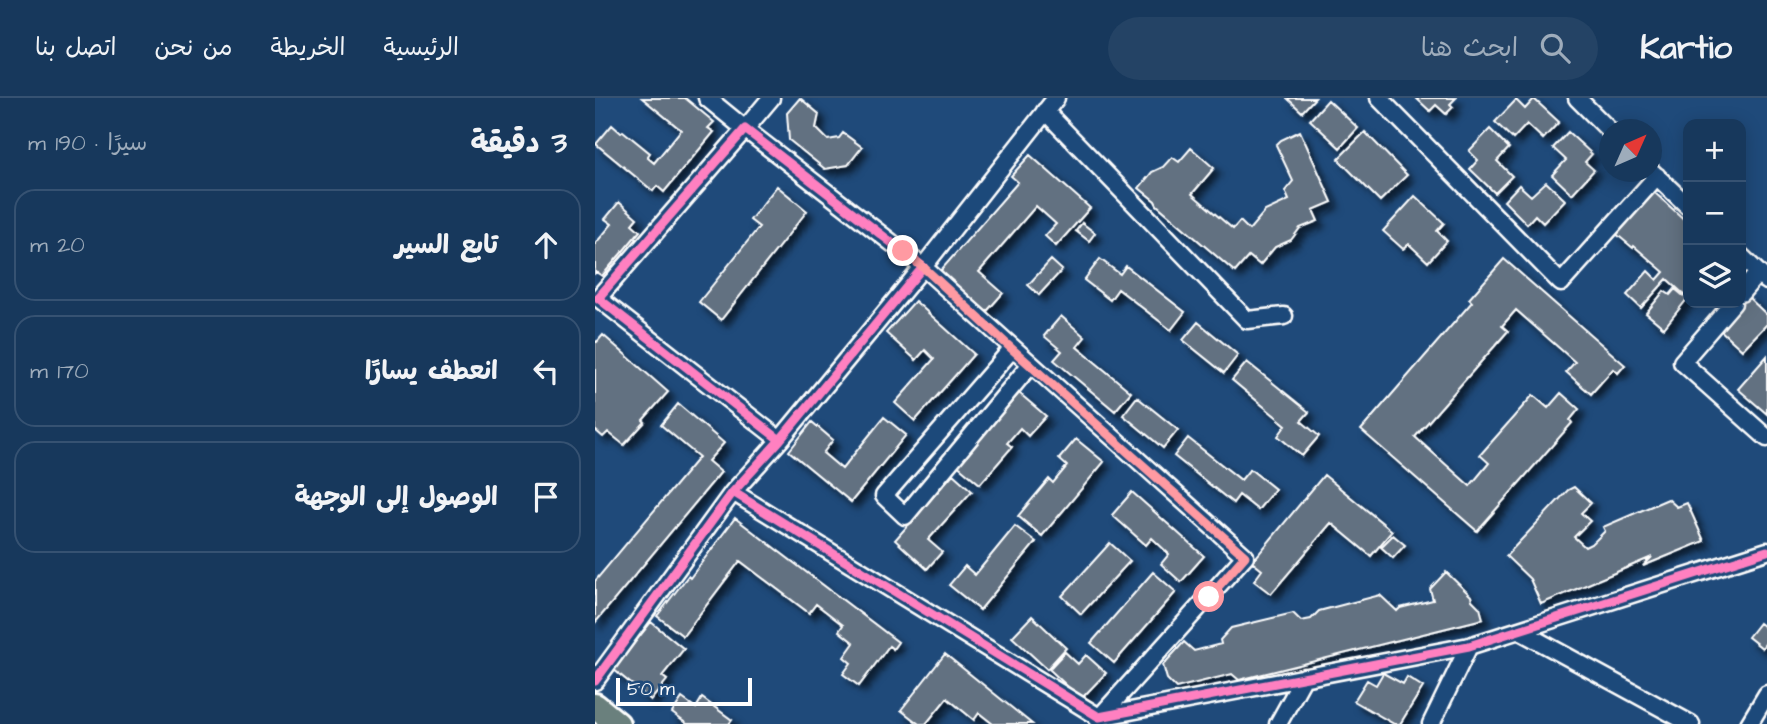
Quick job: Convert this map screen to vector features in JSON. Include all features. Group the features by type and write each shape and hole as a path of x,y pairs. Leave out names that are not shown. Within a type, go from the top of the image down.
{"main road":[{"path":"595,706 617,724"}],"street":[{"path":"707,98 923,267 1245,556 1097,720"},
{"path":"771,98 597,297 780,440"},
{"path":"1379,98 1561,283 1646,182"},
{"path":"1577,98 1599,120"},
{"path":"595,681 733,492 780,440 923,267 1051,104 1247,320 1284,316"},
{"path":"1662,181 1683,201"},
{"path":"1746,261 1763,277 1746,289"},
{"path":"1729,308 1682,362 1767,438"},
{"path":"1012,349 884,496 905,516 1031,364"},
{"path":"733,492 1097,720 1469,646 1767,551"},
{"path":"1520,631 1691,724"},
{"path":"1431,724 1469,646"},
{"path":"1278,724 1304,677"},
{"path":"1749,724 1767,694"}],"building":[{"path":"642,98 685,98 714,122 708,128 714,132 664,192 657,186 653,191 596,144 612,125 650,153 647,157 654,163 681,130"},
{"path":"800,98 819,114 816,128 828,140 839,138 843,133 862,147 848,165 825,169 789,140 787,113"},
{"path":"1287,98 1315,98 1302,112"},
{"path":"1416,98 1456,98 1450,104 1453,107 1446,114 1436,105 1430,111"},
{"path":"1534,99 1559,122 1543,139 1527,124 1513,139 1495,122 1516,100 1525,109"},
{"path":"1328,100 1358,128 1340,148 1310,120"},
{"path":"1490,129 1509,148 1497,161 1512,176 1495,193 1470,169 1478,160 1469,151"},
{"path":"1300,131 1332,202 1313,210 1318,221 1300,228 1291,240 1275,247 1260,265 1249,256 1235,272 1139,188 1152,172 1163,167 1172,157 1179,162 1191,148 1214,168 1192,194 1233,229 1240,221 1249,230 1265,211 1289,200 1285,191 1293,181 1276,145"},
{"path":"1365,132 1407,175 1380,201 1338,159"},
{"path":"1568,132 1592,154 1585,162 1594,170 1572,194 1552,175 1566,160 1553,148"},
{"path":"1030,155 1090,208 1056,246 1045,236 1056,224 1036,206 979,272 1003,293 981,318 935,277 1018,182 1011,176"},
{"path":"1546,182 1565,200 1543,223 1535,215 1527,224 1504,201 1519,185 1531,196"},
{"path":"777,186 807,211 721,320 699,302 759,227 750,220"},
{"path":"1654,192 1683,218 1683,293 1667,279 1641,308 1627,295 1648,271 1657,280 1664,272 1615,233"},
{"path":"1415,196 1444,223 1437,231 1447,241 1428,262 1409,244 1403,249 1383,231"},
{"path":"619,202 637,218 632,224 640,231 602,276 595,273 595,244 612,224 605,219"},
{"path":"1082,223 1095,233 1089,241 1076,231"},
{"path":"1100,259 1120,274 1126,266 1185,312 1171,330 1118,289 1110,300 1084,280"},
{"path":"1504,259 1625,365 1618,373 1613,369 1591,394 1566,372 1575,362 1516,310 1502,326 1508,331 1415,437 1470,486 1489,463 1480,455 1533,395 1548,408 1561,393 1579,409 1570,420 1572,423 1477,531 1361,430 1472,302 1469,299"},
{"path":"1051,260 1062,270 1039,295 1028,285"},
{"path":"1675,289 1683,296 1683,304 1664,328 1646,313 1664,291 1670,295"},
{"path":"1746,297 1767,315 1767,324 1742,350 1717,327 1735,308 1746,308"},
{"path":"915,301 974,354 915,421 895,403 934,359 925,350 916,360 886,333"},
{"path":"1061,316 1085,337 1077,347 1131,392 1115,411 1054,360 1062,351 1044,336"},
{"path":"1198,322 1238,355 1224,373 1183,340"},
{"path":"603,335 668,392 624,445 608,432 603,437 595,430 595,341"},
{"path":"1767,356 1767,414 1738,389"},
{"path":"1247,362 1309,412 1301,421 1319,436 1302,456 1278,436 1286,425 1232,380"},
{"path":"1019,393 1046,416 1028,436 1020,428 1007,443 1012,447 980,484 956,464"},
{"path":"1137,397 1178,430 1163,448 1123,415"},
{"path":"678,404 724,443 708,461 721,472 595,623 595,581 699,457 661,425"},
{"path":"884,417 906,435 851,502 789,451 812,422 833,440 823,453 842,469"},
{"path":"1188,438 1241,480 1250,469 1275,489 1258,510 1239,495 1233,503 1174,456"},
{"path":"1076,439 1104,462 1042,536 1018,516 1049,479 1053,483 1067,466 1059,459"},
{"path":"953,474 972,491 928,540 942,552 927,569 895,540"},
{"path":"1324,475 1392,531 1371,556 1331,523 1271,594 1254,581 1262,570 1252,562"},
{"path":"1574,487 1591,503 1581,513 1590,521 1574,537 1585,547 1605,531 1603,527 1668,499 1677,507 1687,503 1704,541 1643,566 1652,557 1541,604 1530,579 1506,556 1568,490"},
{"path":"1132,492 1204,556 1181,582 1161,564 1169,554 1152,538 1146,545 1112,515"},
{"path":"735,518 898,642 893,649 889,646 859,686 843,674 851,663 844,657 854,643 839,631 843,625 816,604 809,613 740,561 683,636 657,616 688,576 690,578"},
{"path":"1015,526 1036,542 980,610 949,585 965,566 975,575"},
{"path":"1393,535 1405,545 1393,558 1381,547"},
{"path":"1110,543 1130,561 1081,614 1062,596"},
{"path":"1153,572 1176,592 1114,663 1091,643"},
{"path":"1446,572 1471,596 1480,608 1483,619 1239,680 1232,674 1176,688 1167,679 1163,665 1184,642 1194,651 1221,644 1220,640 1231,628 1293,613 1301,621 1311,619 1319,611 1380,595 1397,611 1433,600 1430,589"},
{"path":"1032,616 1066,648 1047,669 1012,637"},
{"path":"651,622 684,649 662,676 667,680 651,700 613,669"},
{"path":"1759,623 1767,629 1767,641 1762,648 1748,637"},
{"path":"1065,652 1078,664 1086,655 1106,673 1081,699 1049,669"},
{"path":"945,654 1032,724 993,724 979,713 974,720 947,698 926,724 919,724 901,710"},
{"path":"1383,673 1403,684 1407,677 1423,687 1400,724 1394,724 1354,701 1367,680 1376,685"},
{"path":"682,698 696,708 702,698 732,720 729,724 687,724 672,713"}],"cycle path":[{"path":"595,681 733,492 780,440 923,267 745,129 598,298 780,440"},
{"path":"733,492 1099,717 1469,646 1767,551"}],"route":[{"path":"903,251 1245,556 1209,597"}]}
